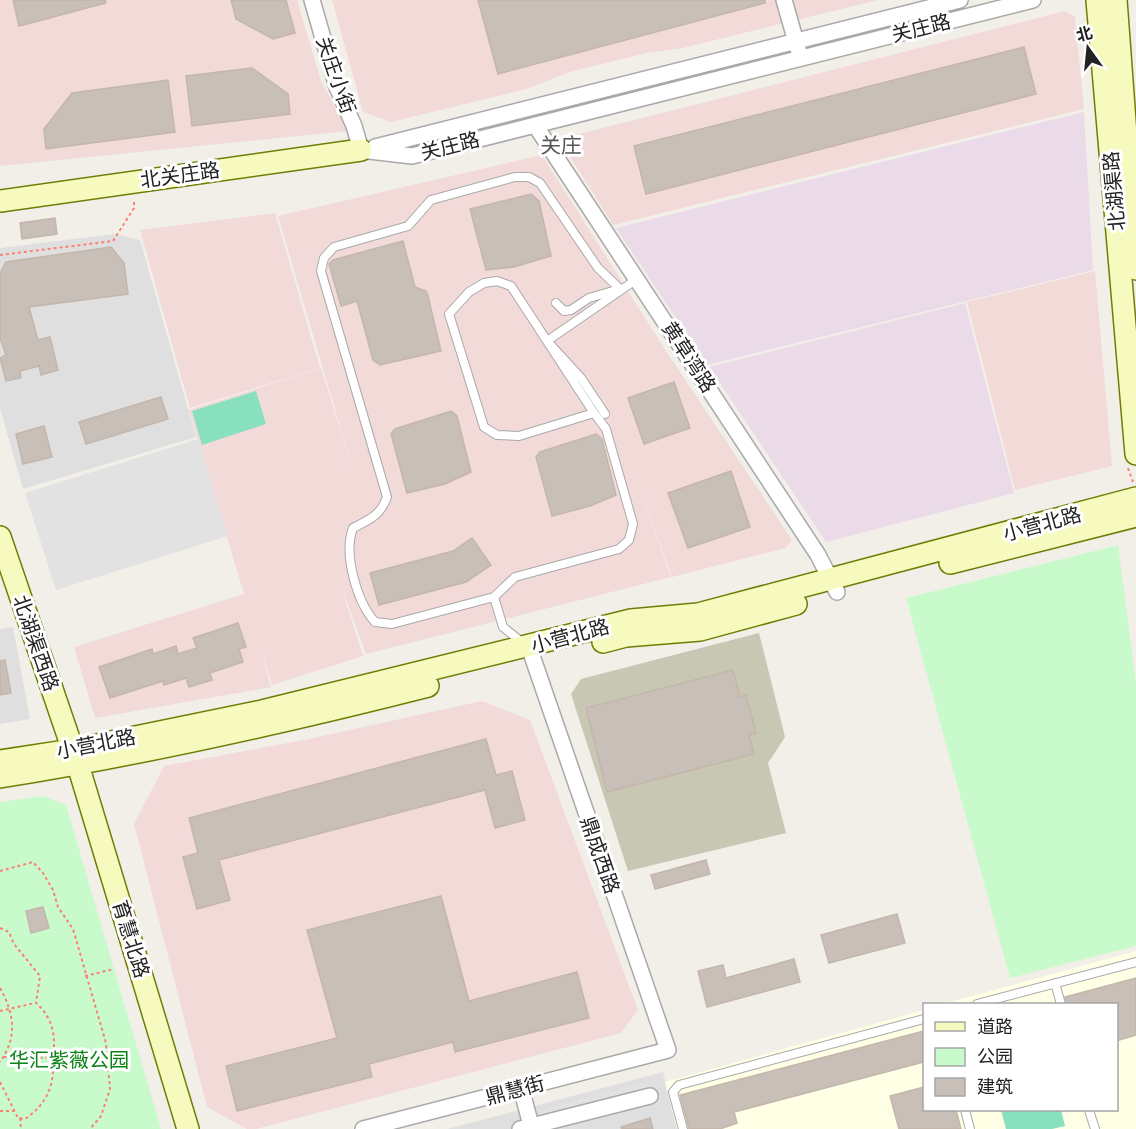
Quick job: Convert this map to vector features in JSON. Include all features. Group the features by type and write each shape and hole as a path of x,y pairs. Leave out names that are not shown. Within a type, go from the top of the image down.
{"street":[{"name":"关庄小街","path":"312,0 337,87 354,126 361,150"},
{"path":"784,0 800,58"},
{"name":"关庄路","path":"361,150 960,0"},
{"name":"关庄路","path":"361,150 412,156 1033,0"},
{"name":"北湖渠路","path":"1097,0 1136,454"},
{"name":"北湖渠路","path":"1116,0 1136,269"},
{"name":"黄草湾路","path":"535,125 818,555 833,587"},
{"name":"北关庄路","path":"0,201 361,150"},
{"name":"小营北路","path":"0,777 262,711 530,654 626,636 700,630 833,587 1136,498"},
{"name":"小营北路","path":"833,587 1136,516"},
{"name":"北湖渠西路","path":"0,537 75,757"},
{"name":"鼎成西路","path":"530,654 668,1050"},
{"name":"小营北路","path":"0,761 75,757"},
{"name":"育慧北路","path":"75,757 188,1129"},
{"name":"鼎慧街","path":"363,1129 668,1050"},
{"path":"517,1089 526,1128 650,1096"}],"lane":[{"path":"594,413 519,436 497,435 484,427 449,314 469,292 484,283 497,280 511,286 606,429 633,524 629,540 619,549 515,577 494,597 392,624 375,622 365,611 349,555 348,541 353,528 373,518 383,509 387,497 321,271 324,258 334,247 408,226 431,200 515,177 529,177 540,183 598,268 620,289"},
{"path":"547,341 637,278"},
{"path":"556,303 564,311 571,310 589,298 620,289"},
{"path":"547,341 581,378 604,414"},
{"path":"494,597 503,627 530,654"},
{"path":"984,1003 1136,962"},
{"path":"1055,983 1060,1003"},
{"path":"683,1129 673,1092 679,1085 923,1019"},
{"path":"965,1111 970,1129"},
{"path":"1089,1111 1095,1129"}],"path":[{"path":"0,255 113,241 134,208 134,182"},
{"path":"0,871 33,862 44,873 53,890 58,907 73,928 106,1043 111,1074 107,1102 90,1129"},
{"path":"0,928 9,932 14,944 40,976 36,1003"},
{"path":"85,976 114,969"},
{"path":"0,988 14,1019 0,1062"},
{"path":"0,1011 36,1003"},
{"path":"20,1118 25,1119 43,1104 52,1084 53,1030 46,1012 36,1003"},
{"path":"3,1057 53,1058"},
{"path":"0,1082 14,1111 20,1118 21,1129"},
{"path":"0,1111 14,1111"}],"shaded area":[{"path":"0,0 297,0 321,81 348,131 0,166"},
{"path":"332,0 878,0 683,48 647,53 569,72 530,88 391,122 363,112"},
{"path":"1065,11 1075,17 1084,109 613,225 559,139"},
{"path":"1084,112 1093,270 707,365 616,228"},
{"path":"542,155 664,348 792,540 786,548 672,577 634,472 671,577 366,654 340,583 363,656 272,685 260,646 271,687 95,718 74,647 244,594 189,410 321,368 354,474 278,216"},
{"path":"275,213 320,368 190,408 140,230"},
{"path":"114,234 140,240 196,437 23,489 0,408 0,248"},
{"path":"1095,271 1112,466 1015,490 967,302"},
{"path":"965,303 1014,493 826,542 709,367"},
{"path":"198,439 228,536 56,590 25,493"},
{"path":"13,627 30,719 0,724 0,629"},
{"path":"759,633 785,737 768,763 786,833 628,871 571,694 581,679"},
{"path":"482,701 530,720 638,1010 621,1033 256,1129 247,1129 207,1107 134,824 164,766 304,740"},
{"path":"1136,951 1136,1129 677,1129 665,1082 923,1010 923,1111 1118,1111 1118,1003 947,1003"},
{"path":"663,1072 677,1129 447,1129"},
{"path":"647,1082 650,1094 543,1122 539,1110"}],"green space":[{"path":"256,391 266,424 202,445 192,411"},
{"path":"1118,545 1136,683 1136,946 1010,978 906,598"},
{"name":"华汇紫薇公园","path":"43,796 66,805 161,1129 0,1129 0,802"},
{"path":"1001,1111 1061,1111 1065,1126 1052,1129 1006,1129"}],"building":[{"path":"13,0 105,0 106,3 19,26"},
{"path":"231,0 286,0 295,33 273,39 236,19"},
{"path":"478,0 765,0 765,3 498,74"},
{"path":"1024,47 1036,94 646,194 634,146"},
{"path":"252,68 288,94 290,114 192,126 186,76"},
{"path":"168,80 175,132 46,149 44,129 72,93"},
{"path":"531,194 539,201 551,256 514,267 486,270 470,209"},
{"path":"55,218 57,234 22,239 20,223"},
{"path":"403,241 415,287 426,291 428,296 441,351 380,365 373,360 357,301 341,306 329,264 333,260"},
{"path":"111,247 124,263 128,294 29,307 38,340 50,337 58,370 41,375 39,366 20,371 21,378 6,381 0,358 6,355 0,338 0,273 6,262"},
{"path":"674,382 690,428 644,444 628,398"},
{"path":"161,397 168,419 86,444 79,422"},
{"path":"451,411 457,416 471,472 445,484 407,493 391,434 395,429"},
{"path":"44,426 52,457 23,464 16,434"},
{"path":"596,434 602,439 616,495 590,506 552,516 536,457 540,452"},
{"path":"731,471 750,527 688,548 668,493"},
{"path":"472,538 491,565 466,582 379,605 370,573 453,551"},
{"path":"238,623 246,647 239,649 243,662 210,673 212,680 189,687 186,678 164,685 163,681 110,698 99,667 152,649 153,654 176,646 178,654 197,648 193,638"},
{"path":"5,660 11,693 0,695 0,661"},
{"path":"733,670 740,697 746,695 756,733 749,735 754,754 607,792 586,708"},
{"path":"486,739 496,775 512,771 525,820 495,828 485,790 219,860 230,900 197,909 183,857 198,853 189,818"},
{"path":"706,860 710,874 655,889 651,875"},
{"path":"441,896 469,1001 577,972 589,1018 455,1052 453,1042 369,1064 372,1077 237,1111 226,1066 337,1038 307,930"},
{"path":"43,907 49,928 31,933 26,911"},
{"path":"897,914 905,943 829,963 821,935"},
{"path":"794,959 800,982 707,1007 698,971 723,965 726,978"},
{"path":"1136,978 1136,1035 1118,1040 1118,1003 1066,1003 1065,997"},
{"path":"923,1031 923,1062 734,1112 737,1123 720,1129 689,1129 680,1095"},
{"path":"923,1087 923,1111 956,1111 961,1129 899,1129 890,1096"},
{"path":"650,1118 653,1129 622,1129 621,1127"}],"district":[{"name":"关庄","path":"561,145"}]}
